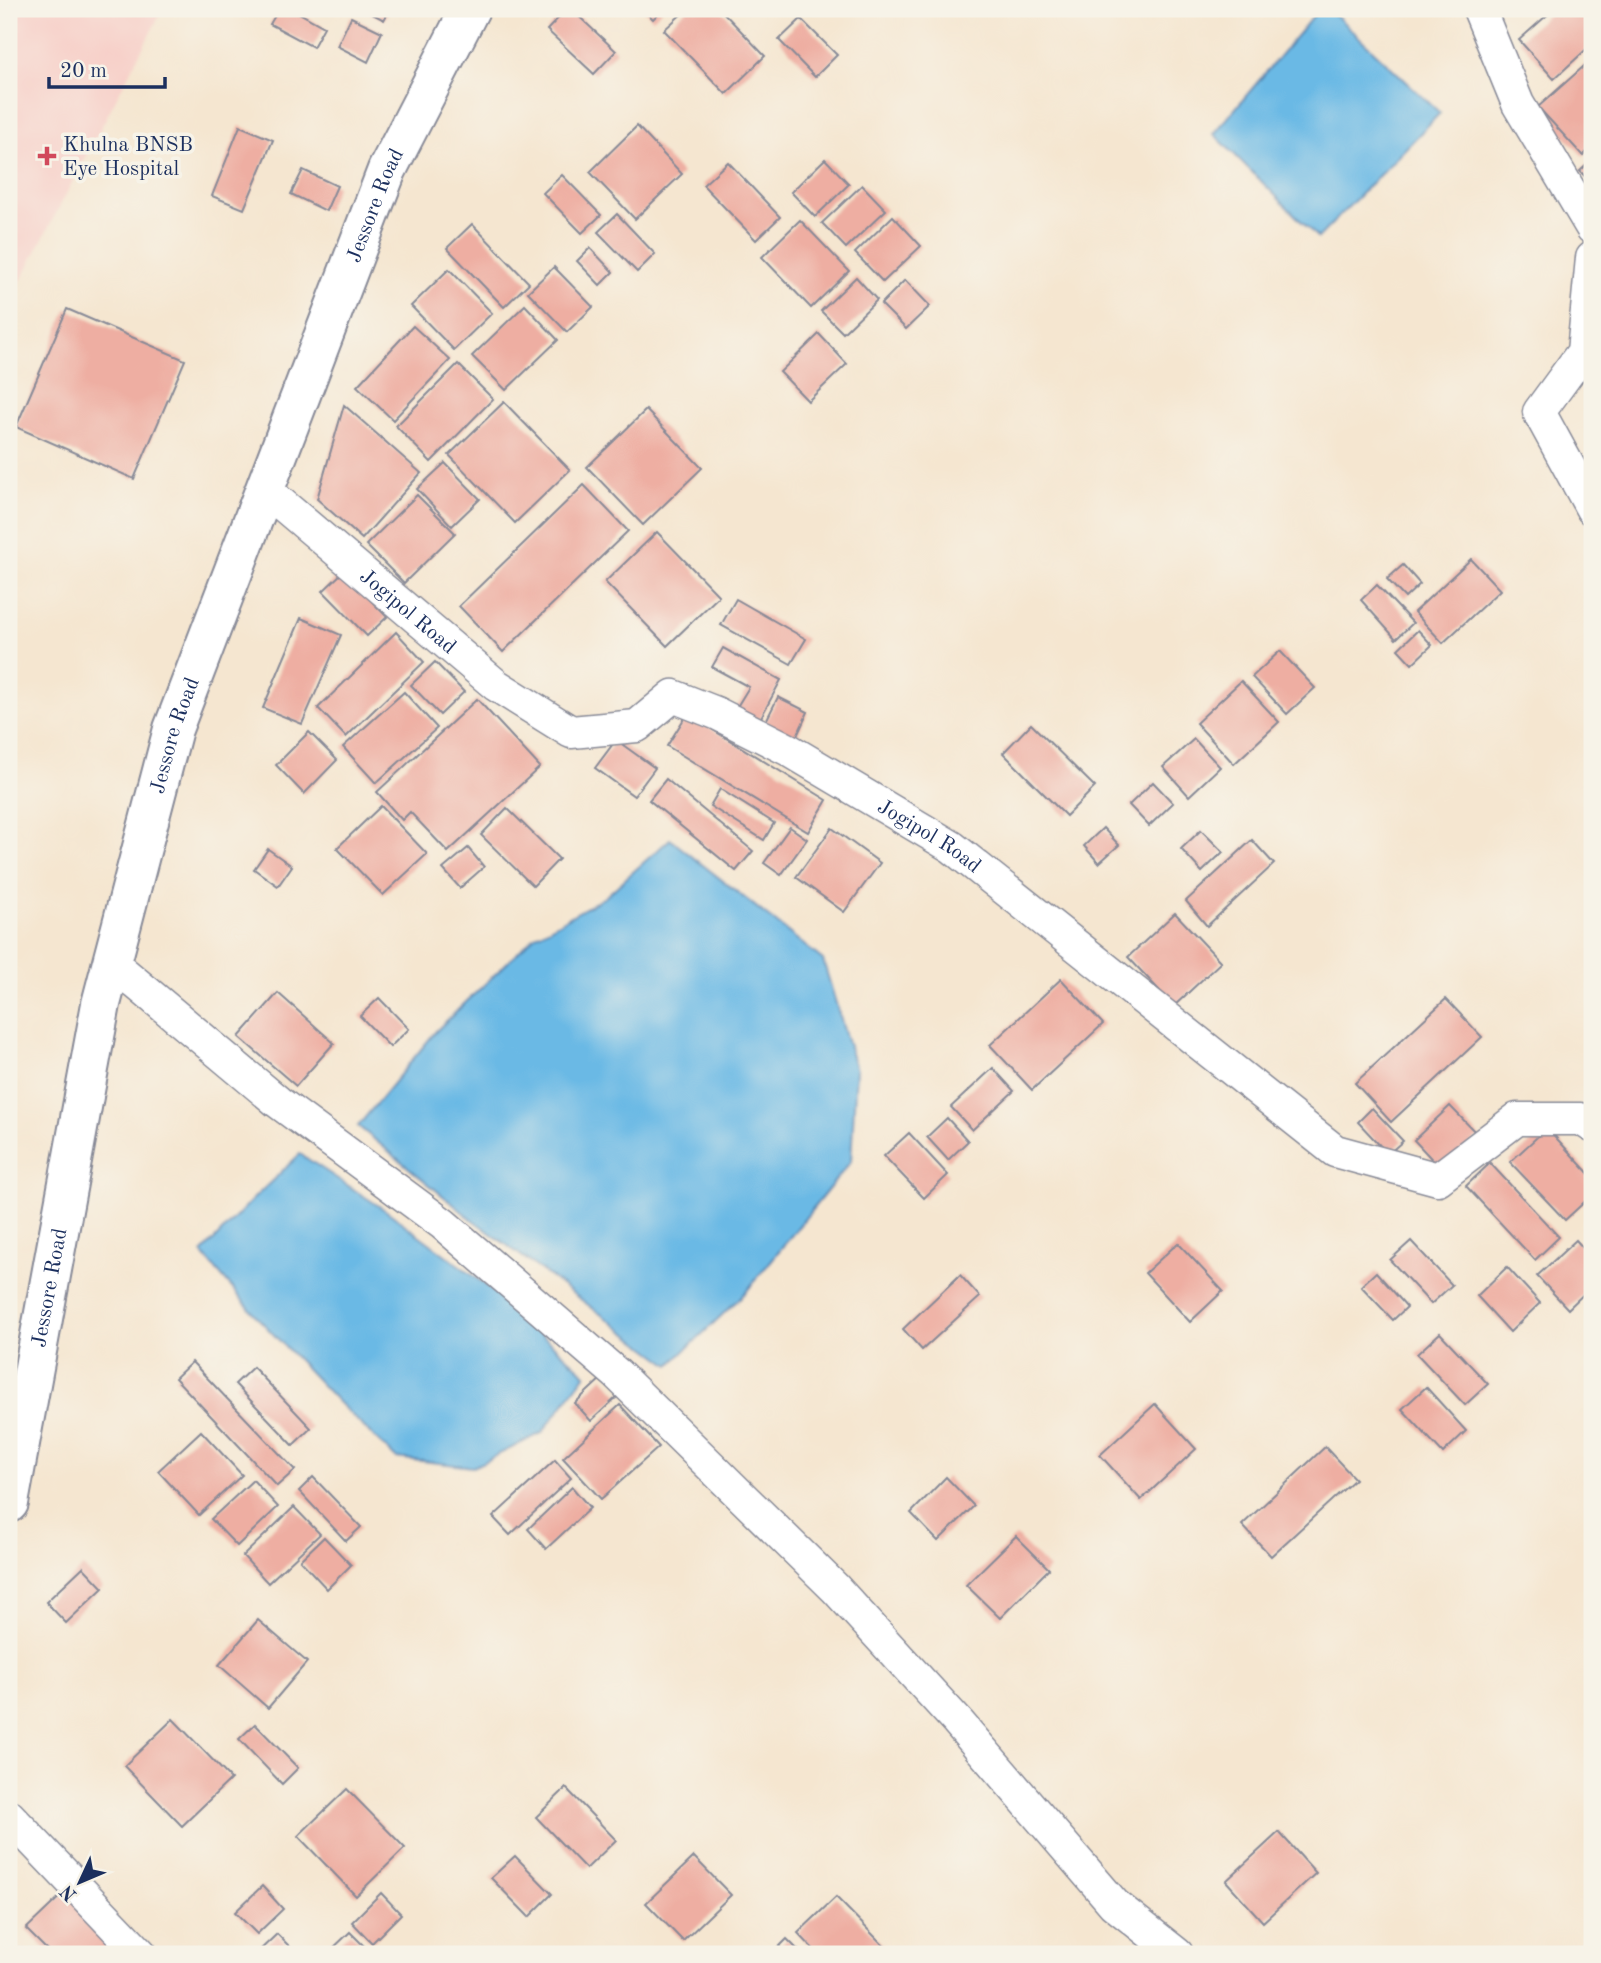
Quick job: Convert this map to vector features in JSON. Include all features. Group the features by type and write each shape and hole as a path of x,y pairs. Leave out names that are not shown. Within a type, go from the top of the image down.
{"highway":[{"name":"Jessore Road","path":"9,1503 101,1004 173,729 387,170 470,9"}],"street":[{"path":"1479,9 1518,104 1592,228"},
{"path":"1592,258 1583,352 1539,412 1592,509"},
{"name":"Jogipol Road","path":"264,489 496,685 571,732 637,726 673,696 716,713 789,750 951,847 1335,1151 1438,1179 1517,1119 1581,1119 1592,1126"},
{"path":"112,963 278,1102 443,1224 617,1374 835,1588 957,1721 1114,1904 1177,1954"},
{"path":"9,1816 141,1954"}],"shaded area":[{"name":"Khulna BNSB Eye Hospital","path":"9,9 163,9 9,303"}],"water":[{"path":"1319,9 1329,9 1440,113 1318,238 1214,134"},
{"path":"670,839 823,960 856,1070 851,1161 746,1292 670,1365 470,1218 358,1126 436,1031 535,936 605,897"},
{"path":"300,1154 388,1212 483,1283 586,1374 542,1433 473,1467 396,1458 257,1317 202,1253"}],"building":[{"path":"279,9 292,9 324,27 313,47 270,24"},
{"path":"363,9 390,9 384,20"},
{"path":"567,9 571,9 616,51 594,74 547,30"},
{"path":"643,9 663,9 653,19"},
{"path":"687,9 720,9 765,56 726,94 664,30"},
{"path":"1554,9 1592,9 1592,44 1554,79 1519,40"},
{"path":"351,17 382,32 368,62 337,46"},
{"path":"801,19 837,55 815,77 779,40"},
{"path":"1592,59 1592,147 1583,156 1538,107"},
{"path":"240,126 273,140 244,209 212,196"},
{"path":"637,126 682,174 635,219 590,172"},
{"path":"825,159 849,184 815,217 791,192"},
{"path":"1592,160 1592,184 1580,171"},
{"path":"728,162 780,217 756,240 703,185"},
{"path":"303,170 337,186 326,211 291,194"},
{"path":"562,175 601,215 582,233 543,193"},
{"path":"862,185 886,210 846,248 822,223"},
{"path":"617,214 655,254 637,272 598,232"},
{"path":"893,216 921,246 883,282 855,253"},
{"path":"800,220 849,271 811,308 762,257"},
{"path":"472,224 529,283 504,307 447,248"},
{"path":"590,248 613,272 600,285 577,261"},
{"path":"554,267 593,307 567,332 528,292"},
{"path":"449,269 492,313 454,350 411,306"},
{"path":"856,277 877,300 843,333 821,311"},
{"path":"905,280 930,306 906,329 881,304"},
{"path":"525,305 558,340 506,390 472,356"},
{"path":"67,309 185,360 134,479 16,427"},
{"path":"413,326 450,360 393,420 357,386"},
{"path":"819,334 847,364 808,401 780,372"},
{"path":"458,364 493,399 431,462 396,426"},
{"path":"504,402 570,470 515,523 449,455"},
{"path":"344,405 421,473 362,539 317,499"},
{"path":"646,410 702,468 643,525 587,467"},
{"path":"445,463 480,499 452,526 417,489"},
{"path":"584,485 628,531 503,652 459,606"},
{"path":"417,495 455,533 404,583 366,545"},
{"path":"657,532 719,596 667,646 605,582"},
{"path":"1471,559 1500,590 1443,643 1414,612"},
{"path":"1403,565 1420,584 1405,598 1387,579"},
{"path":"343,572 387,617 367,636 323,591"},
{"path":"1377,585 1413,623 1396,639 1361,600"},
{"path":"736,599 806,639 791,664 721,625"},
{"path":"301,618 341,635 302,724 263,708"},
{"path":"1418,630 1432,645 1412,664 1398,649"},
{"path":"396,632 424,662 346,737 318,708"},
{"path":"723,648 781,680 758,723 735,710 749,687 712,667"},
{"path":"1280,651 1315,688 1287,714 1252,677"},
{"path":"435,662 464,692 440,715 411,685"},
{"path":"1241,681 1279,722 1234,764 1196,723"},
{"path":"404,692 437,728 376,783 343,747"},
{"path":"778,697 808,712 796,738 765,723"},
{"path":"477,699 540,767 448,852 410,812 402,820 377,792"},
{"path":"687,714 827,800 808,832 667,746"},
{"path":"1031,724 1095,787 1066,816 1003,753"},
{"path":"309,732 337,760 304,794 276,765"},
{"path":"1194,739 1220,767 1189,796 1163,767"},
{"path":"616,740 655,768 634,796 595,768"},
{"path":"666,779 753,851 736,871 649,800"},
{"path":"1153,782 1173,803 1149,826 1129,805"},
{"path":"720,789 774,823 764,840 710,806"},
{"path":"381,806 427,854 383,895 337,848"},
{"path":"507,808 559,859 533,886 481,835"},
{"path":"790,827 807,839 781,875 764,863"},
{"path":"832,828 880,863 844,912 796,877"},
{"path":"1103,828 1119,845 1099,863 1084,846"},
{"path":"1201,830 1223,852 1202,872 1181,849"},
{"path":"1252,840 1274,864 1207,926 1186,901"},
{"path":"468,848 484,867 460,888 443,869"},
{"path":"268,849 292,866 278,886 254,869"},
{"path":"1175,913 1221,962 1174,1006 1128,957"},
{"path":"1061,979 1103,1024 1032,1090 990,1045"},
{"path":"278,993 334,1043 296,1086 239,1037"},
{"path":"379,998 409,1029 390,1047 360,1016"},
{"path":"1446,999 1482,1037 1391,1122 1355,1083"},
{"path":"993,1068 1014,1091 972,1130 951,1107"},
{"path":"1450,1106 1479,1136 1442,1170 1414,1140"},
{"path":"1372,1108 1403,1141 1388,1154 1358,1122"},
{"path":"947,1118 968,1141 948,1160 927,1137"},
{"path":"1547,1128 1592,1177 1592,1195 1565,1220 1510,1162"},
{"path":"909,1133 948,1175 924,1198 884,1156"},
{"path":"1490,1163 1559,1237 1535,1260 1466,1186"},
{"path":"1576,1240 1592,1258 1592,1286 1568,1309 1537,1276"},
{"path":"1411,1241 1452,1285 1431,1304 1390,1260"},
{"path":"1178,1243 1223,1291 1190,1322 1145,1273"},
{"path":"1507,1267 1540,1303 1510,1332 1477,1296"},
{"path":"1376,1272 1407,1307 1393,1320 1361,1286"},
{"path":"960,1275 980,1297 922,1350 903,1329"},
{"path":"1440,1333 1488,1384 1465,1405 1417,1354"},
{"path":"192,1362 295,1470 277,1486 175,1378"},
{"path":"253,1367 311,1428 293,1445 235,1384"},
{"path":"603,1377 619,1395 591,1421 575,1403"},
{"path":"1426,1387 1466,1431 1443,1453 1402,1409"},
{"path":"1155,1404 1196,1449 1141,1500 1100,1455"},
{"path":"620,1405 659,1447 601,1499 563,1458"},
{"path":"201,1431 242,1475 199,1515 158,1471"},
{"path":"1325,1447 1355,1479 1271,1556 1242,1525"},
{"path":"555,1460 571,1478 510,1535 493,1517"},
{"path":"313,1477 361,1527 346,1541 299,1491"},
{"path":"946,1477 974,1506 938,1541 911,1513"},
{"path":"253,1480 278,1507 237,1546 211,1519"},
{"path":"572,1487 590,1508 546,1549 528,1529"},
{"path":"294,1507 320,1534 268,1583 243,1556"},
{"path":"1016,1536 1049,1569 1000,1618 966,1585"},
{"path":"324,1537 351,1565 327,1589 300,1560"},
{"path":"83,1567 103,1588 66,1623 46,1602"},
{"path":"258,1620 307,1662 268,1708 219,1665"},
{"path":"173,1719 231,1779 182,1826 124,1766"},
{"path":"255,1724 298,1768 282,1784 239,1739"},
{"path":"566,1788 616,1840 586,1869 536,1817"},
{"path":"347,1789 405,1848 356,1896 298,1836"},
{"path":"1279,1832 1316,1873 1263,1922 1226,1881"},
{"path":"515,1856 552,1894 529,1917 491,1878"},
{"path":"694,1857 731,1895 683,1941 646,1903"},
{"path":"262,1886 283,1909 257,1934 235,1912"},
{"path":"68,1889 116,1939 100,1954 51,1954 26,1929"},
{"path":"381,1893 401,1914 372,1943 352,1922"},
{"path":"836,1897 885,1947 877,1954 818,1954 798,1933"},
{"path":"350,1932 369,1951 366,1954 327,1954"},
{"path":"277,1934 297,1954 256,1954"},
{"path":"787,1939 802,1954 772,1954"}],"place":[{"name":"Khulna BNSB Eye Hospital","path":"47,156"}]}
